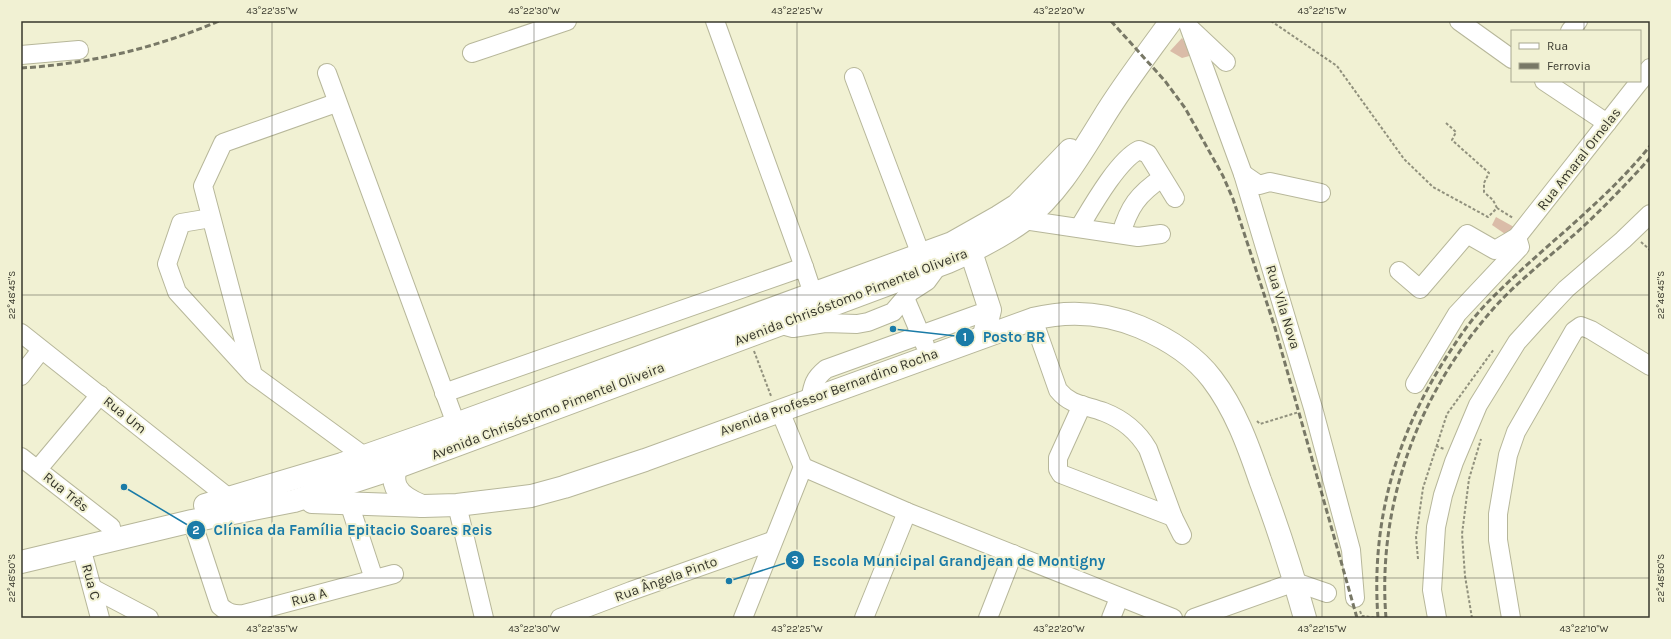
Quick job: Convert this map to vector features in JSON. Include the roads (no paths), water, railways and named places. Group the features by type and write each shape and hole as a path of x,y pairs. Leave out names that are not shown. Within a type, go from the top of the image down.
{"main road":[{"path":"1102,119 1182,23"},
{"name":"Avenida Chrisóstomo Pimentel Oliveira","path":"21,562 192,521 294,501 395,468 780,324 1024,220 1049,197 1061,182 1088,145 1102,119"},
{"name":"Avenida Chrisóstomo Pimentel Oliveira","path":"962,247 998,217 1016,205 1079,140 1102,119"},
{"path":"962,247 990,310 1007,322 1024,322"},
{"name":"Avenida Chrisóstomo Pimentel Oliveira","path":"21,548 229,498 364,456 449,427 813,294 929,260"},
{"path":"984,335 990,310"},
{"name":"Avenida Professor Bernardino Rocha","path":"294,501 423,506 457,505 531,496 564,487 866,380 984,335 1024,322 1064,314 1110,317 1157,334 1182,350 1197,362 1212,380 1235,417 1245,437 1295,582 1305,618"},
{"path":"423,506 402,496 396,488 394,478 395,468 405,450 449,427"}],"street":[{"path":"472,53 567,21"},
{"path":"715,21 813,294"},
{"path":"1571,30 1578,21"},
{"path":"1461,22 1511,58"},
{"path":"1182,23 1226,62"},
{"name":"Rua Vila Nova","path":"1182,23 1243,174 1313,408 1351,550 1355,598"},
{"path":"21,55 79,50"},
{"name":"Rua Amaral Ornelas","path":"1641,80 1650,68"},
{"path":"327,73 336,103 444,393 449,427"},
{"path":"780,324 793,328 825,323 857,324 868,322 893,312 905,298 927,281 929,260 854,77"},
{"path":"1546,82 1607,123"},
{"name":"Rua Amaral Ornelas","path":"1522,232 1639,82"},
{"path":"253,375 203,186 223,143 336,103"},
{"path":"1078,228 1111,179 1128,157 1139,150 1148,154 1174,198"},
{"path":"1243,174 1259,185 1270,182 1321,193"},
{"path":"1121,234 1126,217 1134,202 1145,190 1162,178"},
{"path":"1437,618 1432,590 1436,527 1443,495 1478,405 1517,342 1566,289 1631,233 1650,214"},
{"path":"211,218 181,223 168,264 178,292 253,375 364,456"},
{"path":"1024,220 1138,237 1161,234"},
{"path":"1398,271 1420,289 1467,234 1495,250 1522,232"},
{"path":"1415,384 1457,314 1520,247 1522,232"},
{"path":"444,393 804,267"},
{"path":"905,298 922,335 929,355"},
{"path":"810,400 816,377 826,369 990,310"},
{"path":"868,322 877,351"},
{"path":"1024,322 1058,390 1065,398 1117,418 1132,429 1143,440 1151,456 1173,517 1182,535"},
{"path":"1511,618 1498,540 1502,487 1508,455 1516,432 1538,392 1574,331 1581,326 1592,330 1650,366"},
{"name":"Rua Um","path":"21,333 229,498"},
{"path":"21,376 41,350"},
{"path":"858,358 866,380"},
{"path":"38,469 100,395"},
{"path":"1082,405 1058,458 1058,470 1062,474 1173,517"},
{"path":"779,411 803,467 907,512 1119,598 1173,618"},
{"name":"Rua Três","path":"21,457 111,527"},
{"path":"743,618 772,541 803,467"},
{"path":"348,503 374,579"},
{"path":"457,505 484,618"},
{"path":"864,618 907,512"},
{"name":"Rua A","path":"192,521 220,606 227,613 235,615 244,614 394,574"},
{"name":"Rua Ângela Pinto","path":"560,618 630,591 772,541"},
{"name":"Rua C","path":"81,547 94,589 100,618"},
{"path":"988,618 1013,554"},
{"path":"1194,618 1295,582 1327,593"},
{"path":"94,589 149,618"},
{"path":"1111,618 1119,598"}],"railway":[{"path":"21,68 72,63 122,53 147,47 195,31 219,21"},
{"path":"1111,21 1165,81 1185,108 1223,176 1233,199 1275,328 1357,618"},
{"path":"1378,618 1378,550 1389,486 1399,454 1411,424 1425,394 1442,364 1469,323 1482,308 1592,207 1632,167 1650,146"},
{"path":"1386,618 1385,577 1388,536 1395,496 1406,457 1421,419 1440,383 1462,348 1498,303 1587,223 1650,158"}],"place":[{"name":"Posto BR","path":"893,329"},
{"name":"Clínica da Família Epitacio Soares Reis","path":"124,487"},
{"name":"Escola Municipal Grandjean de Montigny","path":"729,581"}]}
